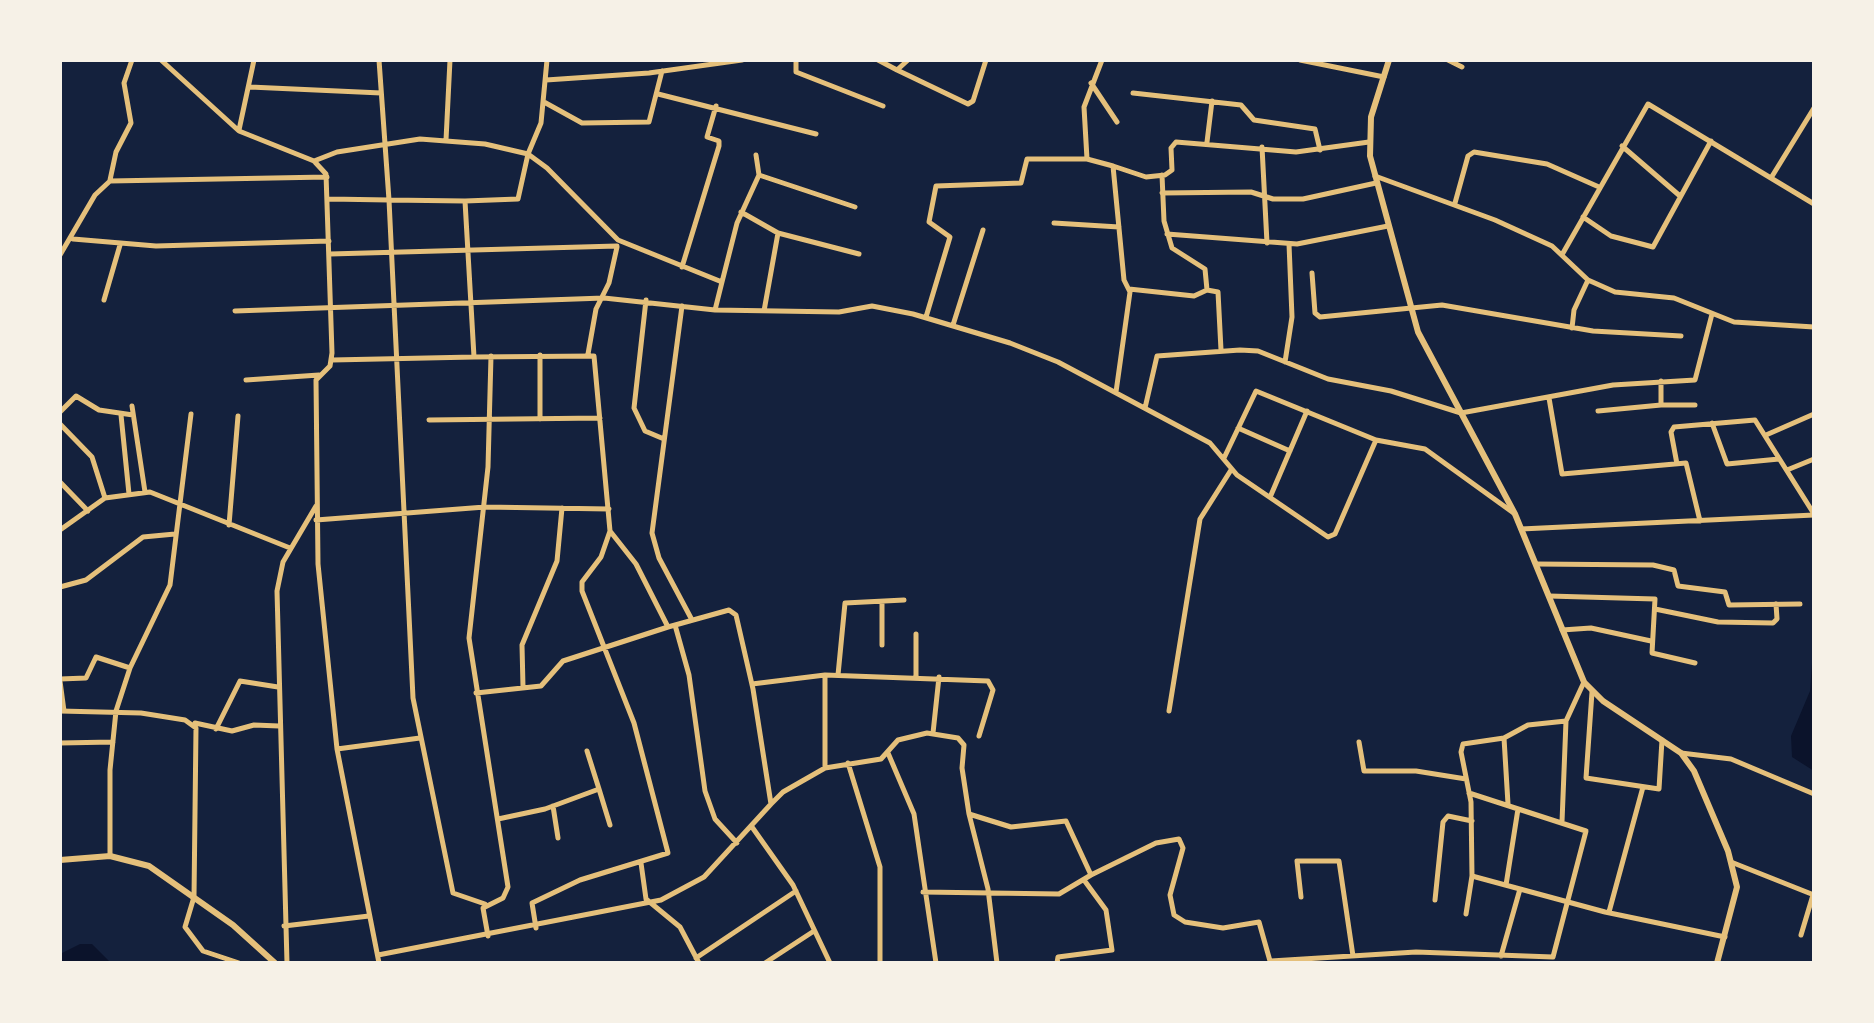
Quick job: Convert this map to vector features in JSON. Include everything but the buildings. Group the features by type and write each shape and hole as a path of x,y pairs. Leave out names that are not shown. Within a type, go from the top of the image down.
{"street":[{"path":"110,182 116,152 131,123 124,84 132,60"},
{"path":"160,60 240,130 314,161 327,178 332,360 319,374 316,520 337,749 378,959 652,904 704,877 771,804 825,768 881,759 898,740 933,732 963,742 969,814 988,889 997,962"},
{"path":"240,130 254,60"},
{"path":"379,60 398,358 407,646 420,738 453,893 485,904 507,892 469,638 485,506 492,356"},
{"path":"446,140 450,60"},
{"path":"329,199 518,200 544,102 547,60"},
{"path":"546,80 742,60"},
{"path":"796,60 796,72 882,106"},
{"path":"878,60 968,104 974,101 986,60"},
{"path":"897,70 908,60"},
{"path":"1087,158 1084,107 1102,60"},
{"path":"1300,60 1384,77"},
{"path":"1389,60 1369,142 1409,306 1428,356 1516,514 1584,682 1592,692 1681,753 1694,771 1732,862 1737,887 1716,963"},
{"path":"1448,60 1462,67"},
{"path":"544,102 582,123 646,122 652,119 662,71"},
{"path":"1092,83 1117,122"},
{"path":"250,87 381,93"},
{"path":"1133,93 1241,105 1254,120 1315,130 1320,150"},
{"path":"658,94 816,134"},
{"path":"1207,142 1212,102"},
{"path":"1563,253 1648,104 1814,204"},
{"path":"682,266 720,146 719,141 707,137 716,106"},
{"path":"1771,178 1814,108"},
{"path":"314,161 336,152 384,144 446,140 528,154 547,168 618,243"},
{"path":"1583,216 1605,233 1651,248 1711,141"},
{"path":"926,317 950,237 929,222 936,186 1020,184 1025,181 1027,159 1087,158 1146,176 1162,176 1172,170 1173,142 1320,150 1369,142"},
{"path":"1622,146 1681,196"},
{"path":"1262,147 1266,242"},
{"path":"1455,204 1468,156 1474,152 1547,164 1599,187"},
{"path":"715,310 741,212 759,175 756,155"},
{"path":"1113,166 1124,280 1129,289 1116,392"},
{"path":"759,175 856,207"},
{"path":"1162,176 1168,234 1175,254 1205,269 1206,290"},
{"path":"60,255 94,195 110,182 327,178"},
{"path":"1162,193 1251,192 1303,199 1376,180 1455,204 1563,253 1588,280 1616,292 1674,298 1734,322 1814,327"},
{"path":"465,201 474,357"},
{"path":"741,212 778,233 859,254"},
{"path":"1054,223 1119,228"},
{"path":"1168,234 1290,244 1388,226"},
{"path":"953,324 983,230"},
{"path":"764,311 778,233"},
{"path":"72,239 120,246 329,241"},
{"path":"588,354 596,309 618,243"},
{"path":"330,254 469,253 618,243 722,282"},
{"path":"1285,362 1292,317 1290,244"},
{"path":"104,300 120,246"},
{"path":"1312,273 1316,316 1409,306 1474,308 1572,328 1681,336"},
{"path":"1572,328 1574,310 1588,280"},
{"path":"1129,289 1194,296 1206,290 1218,292 1221,351"},
{"path":"235,311 602,298 715,310 840,312 872,306 926,317 1058,362 1146,408 1210,443 1231,470 1333,536 1376,440"},
{"path":"646,300 634,408 644,431 664,440"},
{"path":"682,306 652,533 659,558 692,620"},
{"path":"1146,408 1157,356 1221,351 1258,351 1328,379 1391,392 1460,413 1661,380 1697,379 1712,314"},
{"path":"332,360 588,354 595,358 610,531 601,557 582,586 634,723 668,850 666,855 580,880 532,903 536,928"},
{"path":"540,355 540,419"},
{"path":"246,380 319,374"},
{"path":"1661,380 1661,405"},
{"path":"60,391 120,415 133,415"},
{"path":"1224,458 1256,391 1376,440 1425,450 1516,514"},
{"path":"60,412 70,398"},
{"path":"1549,398 1563,475 1688,466 1700,520"},
{"path":"1598,411 1695,404"},
{"path":"132,406 145,492"},
{"path":"1271,495 1307,411"},
{"path":"110,856 116,711 130,668 170,585 191,414"},
{"path":"1766,435 1814,414"},
{"path":"120,415 129,494"},
{"path":"228,526 238,416"},
{"path":"429,420 600,418"},
{"path":"1522,530 1814,515 1755,420 1672,428 1677,464"},
{"path":"1712,423 1727,464 1780,459"},
{"path":"60,424 92,457 105,498"},
{"path":"1238,428 1290,452"},
{"path":"1787,470 1814,459"},
{"path":"1170,711 1200,519 1231,470"},
{"path":"60,482 88,511"},
{"path":"60,530 105,498 145,492 290,548"},
{"path":"287,963 277,591 290,548 316,506"},
{"path":"316,520 485,506 609,509"},
{"path":"524,688 522,645 556,561 562,508"},
{"path":"610,531 636,564 671,626 689,675 705,791 716,819 737,843"},
{"path":"60,587 86,580 143,537 175,534"},
{"path":"1536,564 1653,565 1674,570 1678,586 1724,592 1728,604 1800,604"},
{"path":"1549,596 1653,598 1654,654 1695,663"},
{"path":"838,675 844,605 904,600"},
{"path":"882,604 882,645"},
{"path":"1655,609 1718,622 1773,622 1777,619 1776,604"},
{"path":"476,693 541,686 563,661 671,626 734,612 752,684 771,804"},
{"path":"1562,630 1591,628 1651,642"},
{"path":"916,634 916,676"},
{"path":"130,668 96,657 86,678 60,680 62,711 116,711 216,729 279,726"},
{"path":"752,684 826,675 992,682 978,736"},
{"path":"825,768 826,675"},
{"path":"933,732 939,678"},
{"path":"216,729 240,681 278,687"},
{"path":"1562,822 1566,721 1584,682"},
{"path":"1592,692 1586,778 1661,788 1662,740"},
{"path":"1466,914 1472,876 1472,822 1463,744 1504,738 1528,724 1566,721"},
{"path":"192,723 198,737 194,896 185,919 188,936 203,950 239,963"},
{"path":"337,749 420,738"},
{"path":"1504,738 1508,806"},
{"path":"60,744 112,742"},
{"path":"1359,742 1364,771 1416,772 1466,779"},
{"path":"587,751 610,825"},
{"path":"888,752 914,814 936,963"},
{"path":"1681,753 1731,760 1814,794"},
{"path":"848,763 880,867 880,963"},
{"path":"1608,912 1643,788"},
{"path":"498,818 552,806 599,789"},
{"path":"923,892 988,889 1059,894 1156,843 1179,838 1183,848 1170,895 1174,915 1185,922 1223,928 1258,922 1269,962 1416,952 1520,960 1553,957 1587,833 1469,793"},
{"path":"552,806 558,838"},
{"path":"1506,885 1518,809"},
{"path":"969,814 1010,827 1066,821 1091,876"},
{"path":"1435,900 1444,822 1452,816 1472,822"},
{"path":"752,827 796,892 830,963"},
{"path":"60,860 110,856 148,866 194,896 270,961"},
{"path":"1301,897 1297,861 1339,862 1353,956"},
{"path":"641,862 646,895 680,927 697,960 796,892"},
{"path":"1732,862 1814,895 1801,935"},
{"path":"1472,876 1608,912 1725,937"},
{"path":"1057,963 1058,957 1112,950 1106,910 1084,880"},
{"path":"1501,956 1520,889"},
{"path":"485,904 488,936"},
{"path":"284,926 369,916"},
{"path":"765,963 814,931"}],"water":[{"path":"1814,635 1814,771 1792,757 1791,736 1810,691"},
{"path":"80,944 92,944 111,963 60,963 60,954"}]}
